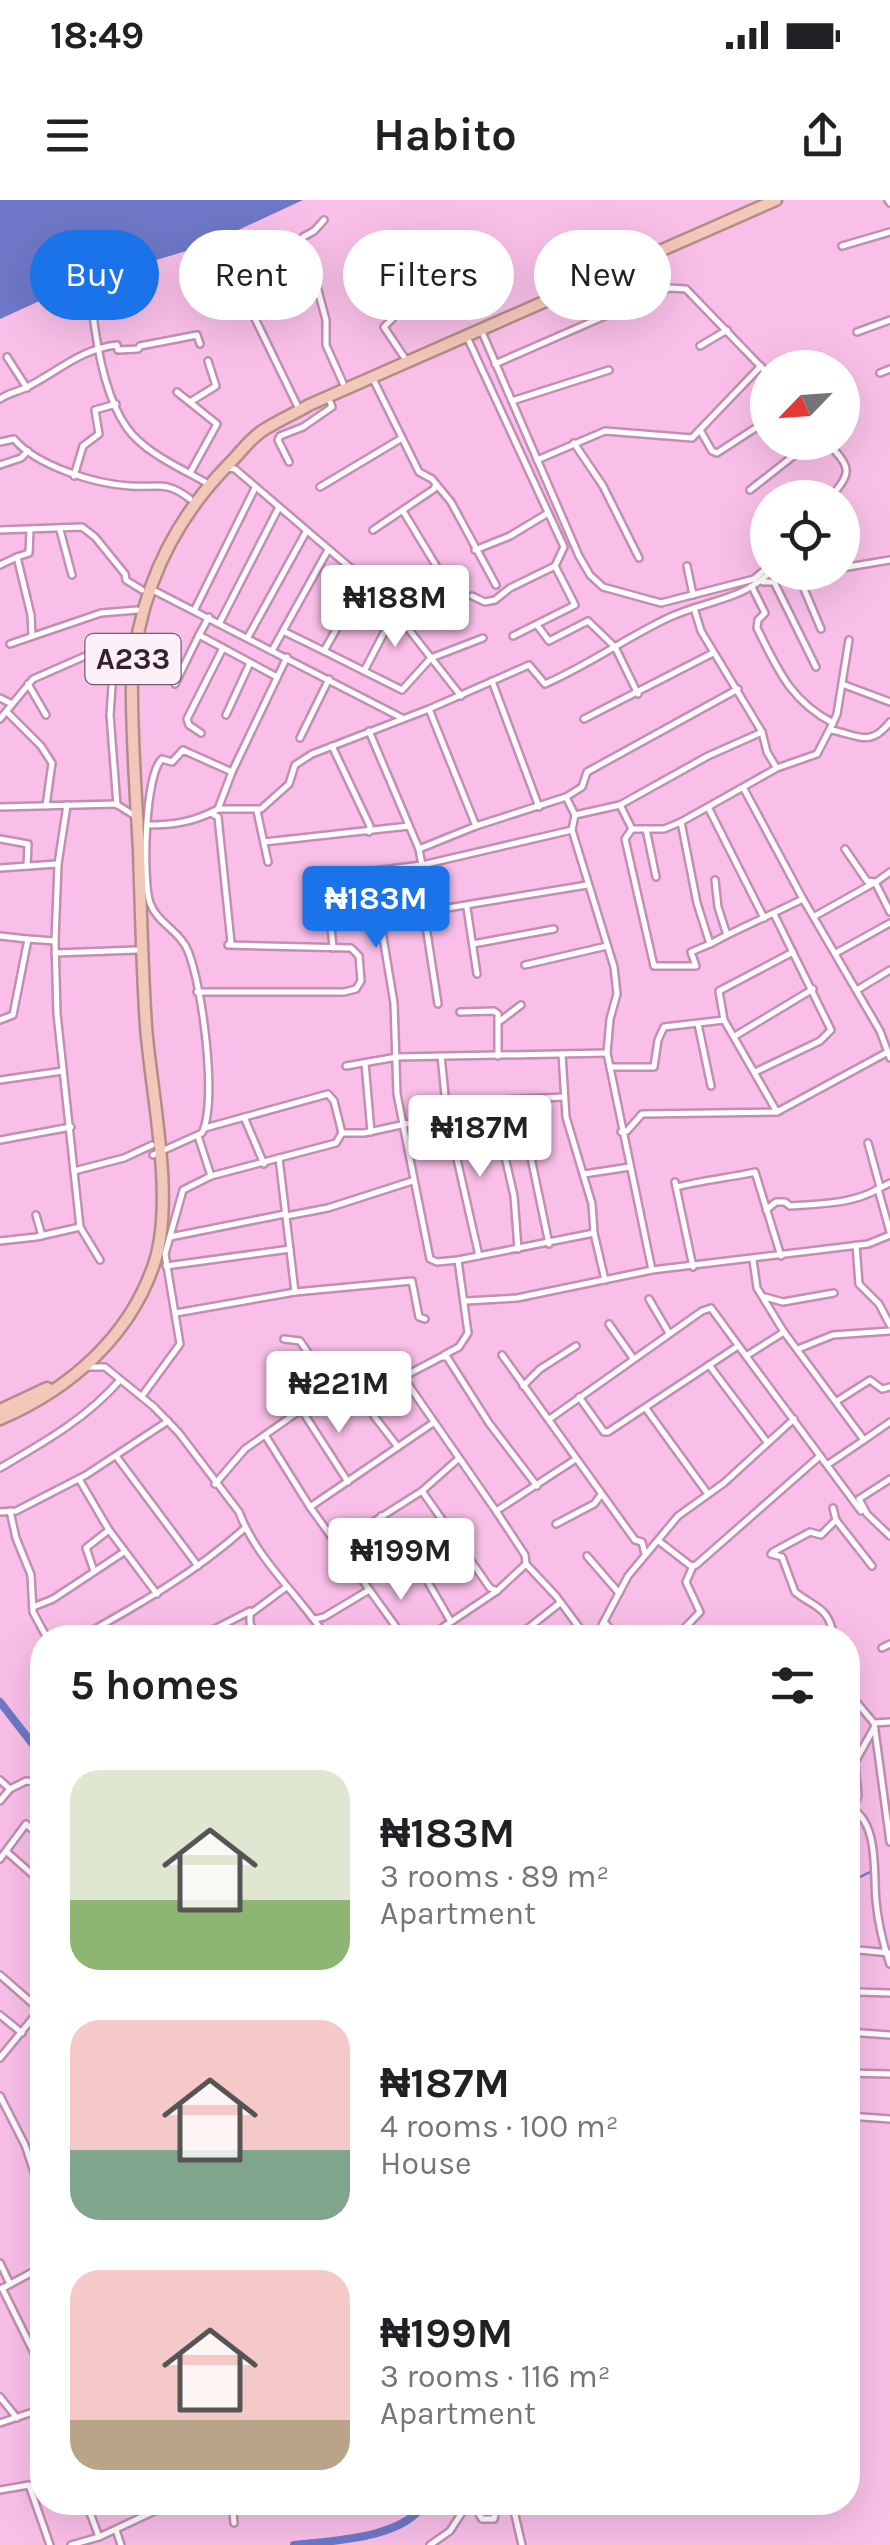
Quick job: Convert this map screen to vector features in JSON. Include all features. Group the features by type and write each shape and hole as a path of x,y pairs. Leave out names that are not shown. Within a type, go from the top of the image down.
{"highway":[{"name":"A233","path":"0,1410 49,1387 75,1368 113,1328 128,1304 152,1246 155,1151 140,1030 136,950 132,676 146,589 158,551 190,499 234,446 258,427 297,406 342,383 481,329 762,200"},
{"name":"A233","path":"0,1419 52,1392 85,1367 134,1307 156,1258 160,1232 126,698 129,643 137,610 178,524 231,465 240,449 262,431 372,378 404,357 776,200"}],"street":[{"path":"324,220 302,237 300,245 315,279 326,320 326,346 342,383"},
{"path":"842,246 890,232"},
{"path":"495,364 669,288 686,288 750,355"},
{"path":"94,320 97,348 128,430 205,482"},
{"path":"255,320 297,406"},
{"path":"391,320 384,327 404,357"},
{"path":"858,332 890,320"},
{"path":"481,329 594,582 616,593 662,603 750,581"},
{"path":"700,346 727,330"},
{"path":"466,334 564,548 554,566 495,600 485,602 472,596"},
{"path":"0,399 9,392 28,388 74,357 97,348 117,345 118,350 138,349 197,335 200,344"},
{"path":"7,357 28,388"},
{"path":"190,402 216,386 208,361"},
{"path":"880,372 890,368"},
{"path":"510,401 609,370"},
{"path":"538,460 605,430 686,438 700,430 750,377"},
{"path":"372,378 419,472 436,484 450,502 496,586"},
{"path":"177,392 218,427 190,473"},
{"path":"290,462 278,440 280,436 303,428 332,407 328,396"},
{"path":"74,476 83,446 99,434 96,410 116,404"},
{"path":"700,430 712,452 750,431"},
{"path":"320,487 402,438"},
{"path":"0,442 14,439 74,476 128,486 168,485 190,499"},
{"path":"574,442 604,486 639,558"},
{"path":"0,465 21,458 28,451"},
{"path":"763,480 788,460"},
{"path":"231,465 381,594 461,696"},
{"path":"373,530 436,484"},
{"path":"195,610 255,488"},
{"path":"220,622 278,508"},
{"path":"402,511 446,582"},
{"path":"476,550 510,536 549,512"},
{"path":"0,530 82,527 125,574 126,580 208,616 402,718"},
{"path":"0,565 29,554 30,529"},
{"path":"60,529 72,575"},
{"path":"248,637 306,532"},
{"path":"273,649 286,632 328,550"},
{"path":"17,557 32,636"},
{"path":"860,565 890,560"},
{"path":"514,636 574,605 554,566"},
{"path":"687,566 693,595"},
{"path":"324,651 364,580"},
{"path":"496,586 510,588"},
{"path":"485,602 496,586"},
{"path":"147,824 181,824 200,820 215,811 257,810 286,788 295,765 332,746 529,666 545,684 694,608 750,588"},
{"path":"754,590 765,613 757,628 800,702 832,726 868,740 890,722"},
{"path":"778,590 816,667"},
{"path":"804,590 822,630"},
{"path":"694,608 713,654 720,657 738,689 777,768"},
{"path":"10,644 100,613 137,610"},
{"path":"364,671 394,612"},
{"path":"175,684 208,616"},
{"path":"537,624 549,640 588,620 615,647 638,694"},
{"path":"286,632 402,690 430,658 483,638"},
{"path":"199,635 277,676"},
{"path":"632,829 664,829 777,768 816,754 838,714 849,640"},
{"path":"115,643 110,715 118,805"},
{"path":"0,720 28,684 84,655 115,643 129,643"},
{"path":"201,733 187,719 224,648"},
{"path":"584,719 713,654"},
{"path":"215,811 286,657"},
{"path":"226,715 250,663"},
{"path":"300,738 329,679"},
{"path":"492,681 539,807"},
{"path":"28,684 46,715"},
{"path":"842,684 890,702"},
{"path":"419,849 566,797 582,787 587,772 738,689"},
{"path":"0,698 12,704"},
{"path":"429,709 476,826"},
{"path":"8,713 52,763 46,806"},
{"path":"369,731 422,864"},
{"path":"575,815 620,806 708,756 762,732"},
{"path":"332,746 370,826 369,832"},
{"path":"74,1171 155,1151 198,1136 205,1128 210,1075 197,992 188,949 154,912 149,899 147,824 160,760 172,762 183,750 232,772"},
{"path":"622,1132 642,1114 777,1112 888,1056 880,1030 803,900 744,788"},
{"path":"566,797 575,815 572,830 614,967 617,994 607,1054 652,1270"},
{"path":"67,805 58,864 54,953 80,1227 100,1260"},
{"path":"0,808 118,805 132,814"},
{"path":"620,806 632,829"},
{"path":"708,807 764,918"},
{"path":"257,810 268,862"},
{"path":"197,992 356,989 361,981 357,952 351,948 228,945 231,942 215,811"},
{"path":"681,822 697,903 710,944"},
{"path":"264,842 409,826"},
{"path":"632,829 625,839 654,966 696,966 691,952 803,900"},
{"path":"646,829 656,877"},
{"path":"333,948 330,891 336,877 422,864 572,830"},
{"path":"0,839 28,844 27,866"},
{"path":"845,848 875,882 890,912"},
{"path":"0,868 58,864"},
{"path":"815,916 890,872"},
{"path":"715,880 727,935"},
{"path":"332,928 587,885"},
{"path":"467,907 477,974"},
{"path":"424,913 438,1004"},
{"path":"755,1073 820,1041 831,1030 774,914"},
{"path":"380,919 394,1003 397,1094 430,1259 458,1260 594,1233"},
{"path":"836,953 890,924"},
{"path":"473,944 554,929"},
{"path":"0,936 54,941"},
{"path":"0,1020 14,1016 28,939"},
{"path":"525,965 607,946"},
{"path":"54,953 136,950"},
{"path":"777,1112 724,1020 719,991 793,952"},
{"path":"857,990 890,970"},
{"path":"735,1036 813,989"},
{"path":"500,1021 521,1005"},
{"path":"460,1012 494,1011 500,1021 498,1056"},
{"path":"610,1067 654,1066 662,1030 724,1020"},
{"path":"698,1024 711,1086"},
{"path":"880,1030 890,1024"},
{"path":"593,1054 608,1041"},
{"path":"562,1054 564,1097 573,1144 592,1204 605,1280"},
{"path":"346,1066 397,1057 607,1054"},
{"path":"441,1056 446,1114 479,1256"},
{"path":"365,1063 371,1132"},
{"path":"0,1080 63,1070"},
{"path":"142,1396 179,1348 166,1266 170,1236 184,1190 211,1176 336,1143 342,1133 334,1100 328,1094 205,1128"},
{"path":"445,1103 564,1097"},
{"path":"492,1100 514,1196 518,1249"},
{"path":"520,1100 549,1244"},
{"path":"342,1133 371,1132 446,1114"},
{"path":"244,1117 264,1164"},
{"path":"0,1140 71,1127"},
{"path":"198,1136 211,1176"},
{"path":"466,1301 518,1298 652,1270 856,1246 889,1236 868,1143"},
{"path":"279,1158 295,1292"},
{"path":"582,1174 630,1167"},
{"path":"693,1266 676,1184 755,1172 781,1256"},
{"path":"170,1236 328,1208 412,1181"},
{"path":"766,1210 776,1202 790,1206 866,1196 890,1183"},
{"path":"36,1215 42,1236"},
{"path":"0,1241 80,1227"},
{"path":"798,1348 833,1335 890,1328 879,1304 859,1284 856,1246"},
{"path":"166,1266 290,1249"},
{"path":"403,1377 465,1340 466,1301 458,1260"},
{"path":"753,1260 757,1288 784,1332 864,1440"},
{"path":"176,1313 295,1292 412,1281 419,1317 426,1319"},
{"path":"764,1298 783,1302 834,1294"},
{"path":"649,1299 669,1332"},
{"path":"551,1418 669,1332 711,1308 862,1510"},
{"path":"609,1324 633,1358"},
{"path":"746,1356 784,1332"},
{"path":"284,1339 300,1342 332,1388"},
{"path":"522,1386 576,1346"},
{"path":"579,1398 604,1432 608,1432 738,1346"},
{"path":"502,1355 522,1386 551,1418 601,1496 643,1546 644,1557"},
{"path":"215,1484 236,1458 265,1435 383,1357 391,1360 496,1511 525,1555 526,1564 578,1625"},
{"path":"441,1357 448,1358 489,1423 536,1486"},
{"path":"709,1365 767,1442"},
{"path":"85,1367 103,1366 168,1420 239,1512 285,1588 318,1625"},
{"path":"0,1468 65,1430 120,1380"},
{"path":"837,1401 870,1380 882,1389 890,1387"},
{"path":"301,1410 348,1482"},
{"path":"646,1410 708,1494"},
{"path":"374,1416 398,1447"},
{"path":"601,1625 644,1557 690,1505 794,1419"},
{"path":"0,1512 79,1479 168,1420"},
{"path":"828,1465 890,1422"},
{"path":"310,1507 434,1424"},
{"path":"265,1435 310,1507 395,1625"},
{"path":"116,1456 199,1566"},
{"path":"688,1625 700,1612 686,1582 693,1566 820,1456"},
{"path":"496,1511 576,1458"},
{"path":"337,1545 422,1491 458,1460"},
{"path":"79,1479 109,1530 157,1594"},
{"path":"890,1479 858,1499 867,1514 890,1536"},
{"path":"882,1484 890,1495"},
{"path":"422,1491 493,1590"},
{"path":"556,1524 594,1504 601,1496"},
{"path":"832,1508 836,1520 872,1566"},
{"path":"10,1511 31,1575 33,1607 41,1625"},
{"path":"381,1516 425,1576 450,1620"},
{"path":"829,1625 818,1604 796,1592 782,1556 770,1554 802,1534 822,1535 836,1520"},
{"path":"102,1625 199,1566 246,1528"},
{"path":"94,1571 86,1548 109,1530"},
{"path":"643,1546 657,1544 693,1566"},
{"path":"33,1607 52,1599 125,1551"},
{"path":"586,1556 618,1593"},
{"path":"444,1625 488,1596 526,1564"},
{"path":"223,1625 285,1588"},
{"path":"314,1619 369,1590"},
{"path":"533,1625 560,1603"},
{"path":"252,1625 249,1617 253,1610"},
{"path":"604,1622 607,1625"},
{"path":"882,1648 890,1644"},
{"path":"860,1707 874,1725 890,1842"},
{"path":"874,1725 890,1722"},
{"path":"860,1752 874,1725"},
{"path":"0,1780 10,1790"},
{"path":"0,1801 10,1790 30,1782"},
{"path":"860,1822 868,1834 876,1864 876,1899 890,1964"},
{"path":"0,1859 26,1824 30,1828"},
{"path":"6,1852 30,1873"},
{"path":"860,1950 888,1953"},
{"path":"0,1975 30,2001"},
{"path":"860,1992 890,1992"},
{"path":"0,2014 22,2033"},
{"path":"1,2056 30,2023"},
{"path":"860,2033 890,2035"},
{"path":"860,2073 890,2074"},
{"path":"0,2096 30,2161"},
{"path":"860,2117 890,2119"},
{"path":"0,2264 10,2284"},
{"path":"30,2274 1,2289 30,2346"},
{"path":"0,2397 16,2418"},
{"path":"0,2423 30,2413"},
{"path":"0,2490 30,2487"},
{"path":"40,2515 50,2545"},
{"path":"91,2515 99,2537"},
{"path":"76,2544 147,2515"},
{"path":"233,2515 234,2523"},
{"path":"430,2545 450,2530 459,2515"},
{"path":"515,2515 522,2545"},
{"path":"116,2530 121,2545"}],"water":[{"path":"0,200 303,200 238,230 179,230 179,253 159,259 159,230 30,230 30,305 0,319"}],"waterway":[{"path":"0,1702 30,1741"},
{"path":"860,1877 870,1872"},
{"path":"294,2545 366,2536 401,2524 414,2515"}]}
